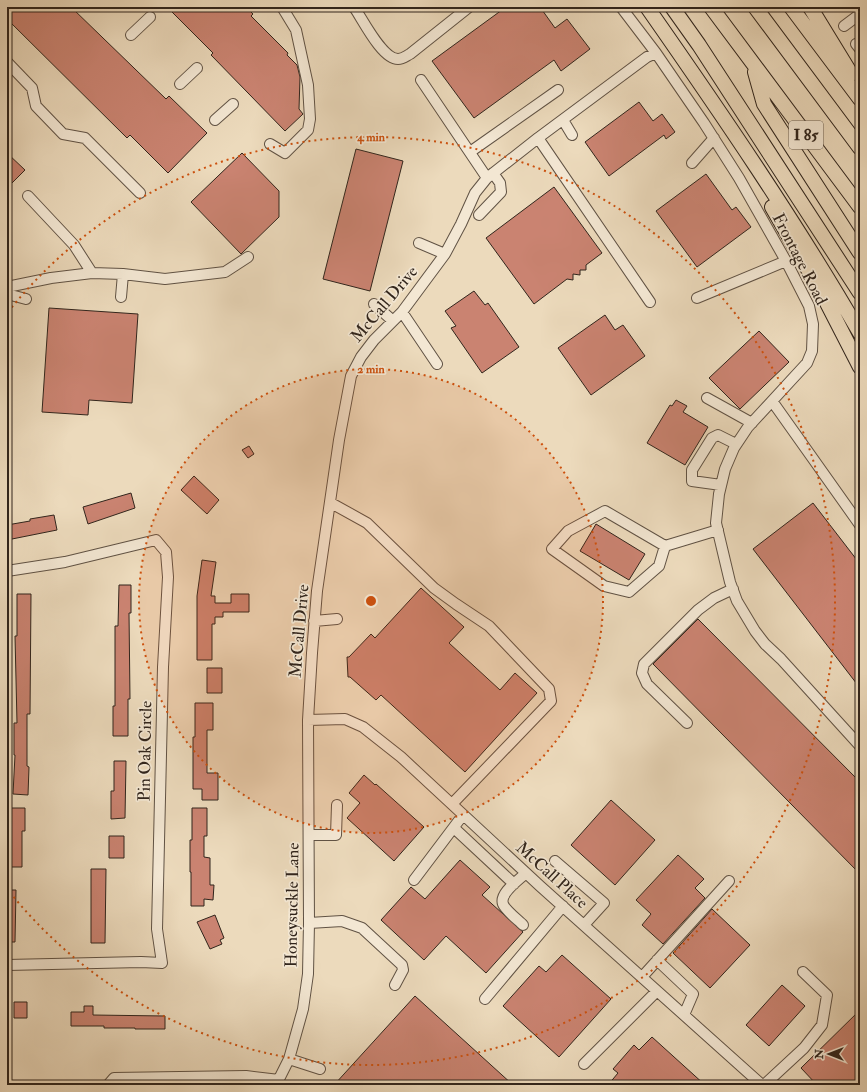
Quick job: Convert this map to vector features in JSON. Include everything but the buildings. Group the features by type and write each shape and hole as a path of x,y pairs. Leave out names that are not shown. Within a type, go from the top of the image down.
{"highway":[{"path":"647,7 695,75 790,218 860,333"},
{"path":"672,7 699,45 860,293"},
{"name":"I 85","path":"711,7 860,206"},
{"name":"I 85","path":"755,7 860,148"},
{"path":"791,7 860,99"},
{"path":"810,7 860,88"},
{"path":"753,64 764,104 860,253"},
{"path":"695,75 824,297 860,367"}],"street":[{"path":"270,144 285,153 308,130 310,119 308,85 296,30 282,7"},
{"path":"354,7 372,36 384,51 393,58 398,59 410,54 469,7"},
{"name":"Frontage Road","path":"621,7 656,54 714,138 739,178 786,261 809,306 813,324 812,351 807,362 752,422 736,444 725,469 719,494 716,523 731,586 742,612 765,644 860,746"},
{"path":"844,26 860,14"},
{"path":"131,35 150,17"},
{"name":"McCall Drive","path":"308,720 317,591 339,440 351,376 361,357 374,340 402,312 445,254 475,193 490,176 538,138 647,57 656,54"},
{"path":"7,62 32,88 36,106 63,134 84,138 140,193"},
{"path":"180,84 197,68"},
{"path":"422,80 470,152 490,176 500,183 501,192 479,215"},
{"path":"470,152 558,90"},
{"path":"215,120 233,104"},
{"path":"563,120 572,135"},
{"path":"538,138 650,302"},
{"path":"692,163 714,138"},
{"path":"28,196 74,245 92,273"},
{"path":"419,243 445,254"},
{"path":"7,287 14,287 50,278 92,273 123,274 164,279 225,272 248,257"},
{"path":"697,298 786,261"},
{"path":"121,297 123,274"},
{"path":"7,294 26,299"},
{"path":"374,304 393,321"},
{"path":"402,312 437,364"},
{"path":"707,398 752,422"},
{"path":"772,401 860,525"},
{"path":"721,485 692,481 692,470 712,438 718,435 736,444"},
{"path":"331,503 367,523 434,588 489,626 549,689 551,701 452,804"},
{"path":"665,546 659,566 630,592 604,586 552,549 568,531 604,511 665,546 718,530"},
{"name":"Pin Oak Circle","path":"7,572 65,562 156,540 166,552 168,577 163,667 157,929 162,963 140,962 7,965"},
{"path":"687,723 647,684 642,673 644,664 701,607 731,586"},
{"path":"314,621 337,619"},
{"name":"McCall Place","path":"308,720 344,719 363,727 400,757 526,873 763,1085"},
{"name":"Honeysuckle Lane","path":"277,1082 289,1059 303,1009 308,974 308,720"},
{"path":"309,834 336,835 337,805"},
{"path":"414,880 463,815"},
{"path":"454,828 514,884"},
{"path":"555,861 604,903 584,925"},
{"path":"523,925 503,904 504,894 526,873"},
{"path":"642,977 729,881"},
{"path":"485,999 563,906"},
{"path":"309,923 342,921 362,928 402,965 403,970 395,985"},
{"path":"658,960 693,994 684,1015"},
{"path":"763,1085 804,1048 822,1025 827,995 802,972"},
{"path":"584,1064 658,991"},
{"path":"289,1059 320,1069"},
{"path":"108,1085 114,1078 246,1076 277,1082"}]}
